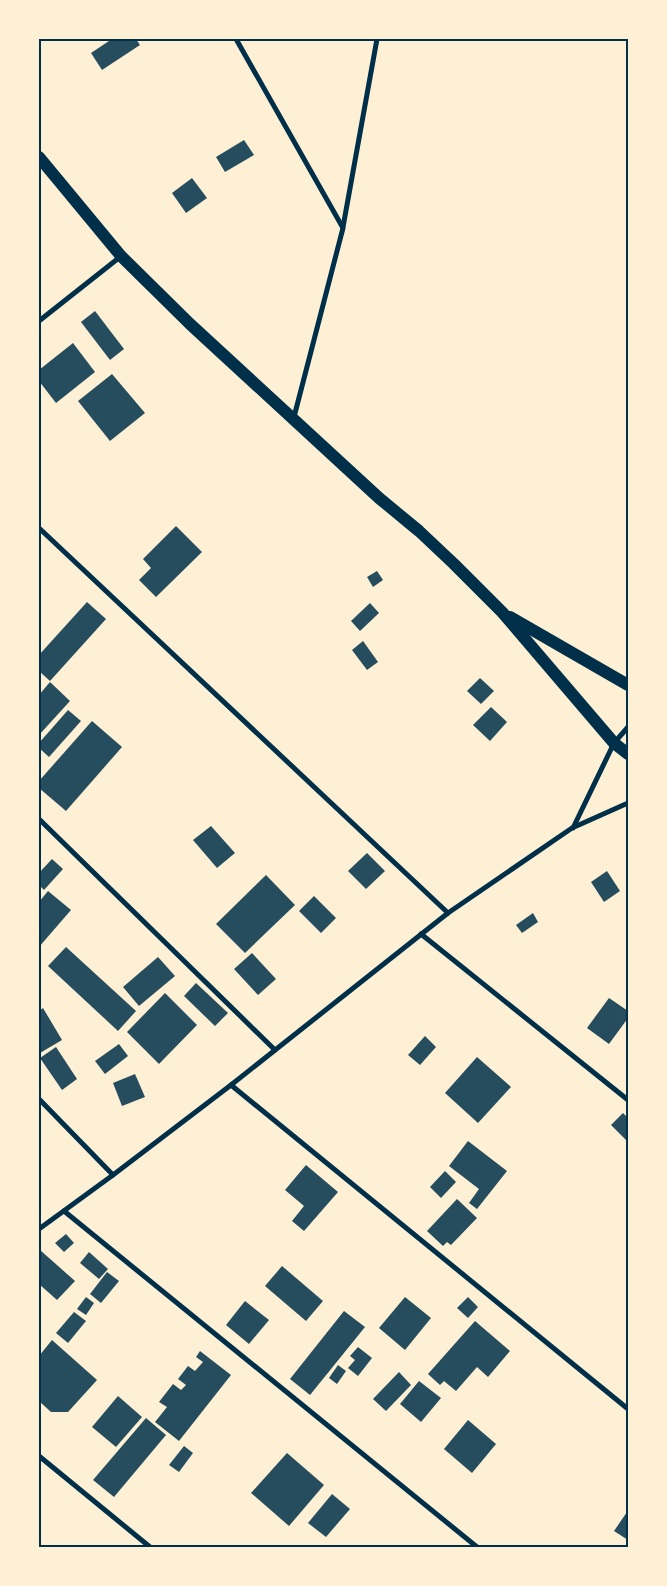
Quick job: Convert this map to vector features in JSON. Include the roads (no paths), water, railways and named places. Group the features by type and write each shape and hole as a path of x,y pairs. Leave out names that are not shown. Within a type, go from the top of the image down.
{"main road":[{"path":"39,157 120,256 293,420 454,564 502,612 614,743 628,754"},
{"path":"502,612 628,685"}],"street":[{"path":"236,39 343,228"},
{"path":"293,420 343,228 377,39"},
{"path":"39,320 120,256"},
{"path":"39,528 448,913"},
{"path":"572,828 614,743 628,727"},
{"path":"39,1229 231,1085 448,913 572,828 628,803"},
{"path":"39,819 275,1050"},
{"path":"421,934 628,1100"},
{"path":"231,1085 628,1409"},
{"path":"39,1099 113,1175"},
{"path":"64,1211 477,1547"},
{"path":"39,1456 150,1547"}]}
